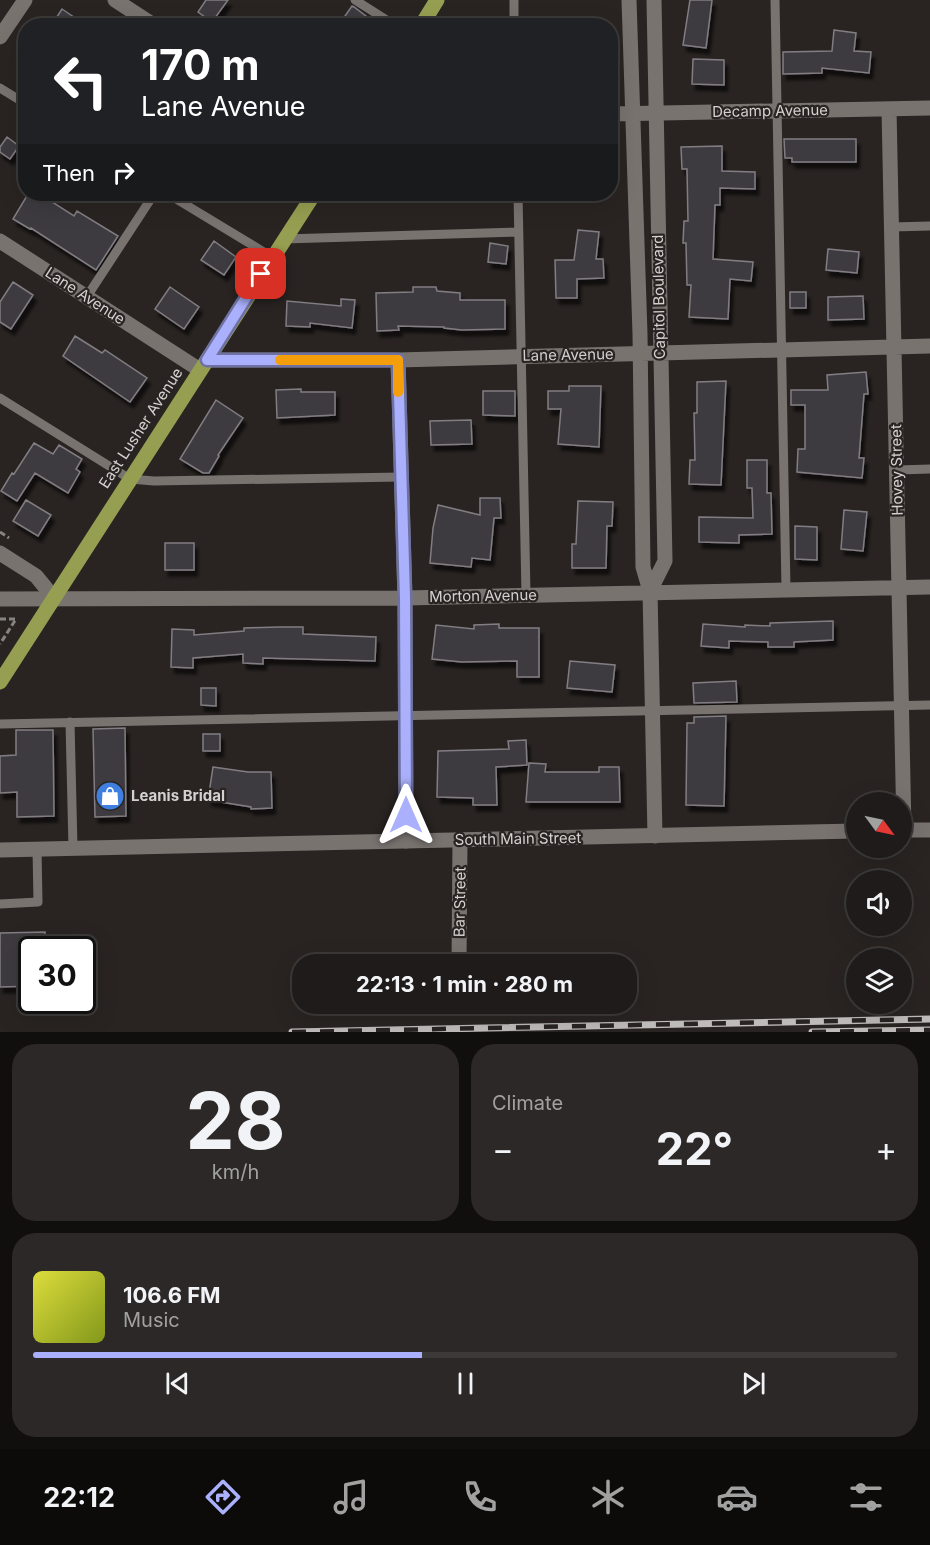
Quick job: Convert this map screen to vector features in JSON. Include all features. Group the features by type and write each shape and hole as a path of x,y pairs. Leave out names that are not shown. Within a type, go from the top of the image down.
{"main road":[{"path":"426,18 437,0"},
{"name":"East Lusher Avenue","path":"0,682 309,201"}],"street":[{"path":"0,38 25,0"},
{"path":"115,0 143,18"},
{"name":"Capitol Boulevard","path":"629,0 640,354 643,567 650,591 655,836"},
{"name":"Capitol Boulevard","path":"650,591 665,561 654,0"},
{"name":"Decamp Avenue","path":"618,114 930,108"},
{"name":"Hovey Street","path":"889,109 903,792"},
{"name":"Lane Avenue","path":"0,241 86,298 203,365 930,346"},
{"path":"398,360 405,598 406,841"},
{"path":"0,553 36,576 54,598"},
{"name":"Morton Avenue","path":"0,599 405,598 650,591 930,587"},
{"path":"912,830 930,830"},
{"name":"South Main Street","path":"0,850 846,831"},
{"name":"Bar Street","path":"459,954 460,840"}],"lane":[{"path":"355,0 383,18"},
{"path":"514,0 514,18"},
{"path":"775,0 786,590"},
{"path":"0,88 18,99"},
{"path":"86,298 149,201"},
{"path":"180,201 272,257"},
{"path":"518,201 526,595"},
{"path":"892,227 930,226"},
{"path":"284,239 519,232"},
{"path":"0,398 130,479 154,481 401,477"},
{"path":"897,470 930,469"},
{"path":"0,724 930,705"},
{"path":"70,722 73,848"},
{"path":"0,904 39,902 37,849"}],"path":[{"path":"0,619 16,619 0,644"}],"building":[{"path":"206,0 228,0 215,18 206,18 198,12"},
{"path":"690,0 712,0 706,48 683,45"},
{"path":"352,6 368,18 344,18"},
{"path":"62,9 75,18 56,18"},
{"path":"834,30 856,33 854,51 871,52 869,73 822,68 822,73 783,74 783,52 832,51"},
{"path":"693,59 724,60 724,85 692,84"},
{"path":"7,137 18,145 10,159 0,152 0,147"},
{"path":"784,139 856,139 856,162 792,162 792,158 785,158"},
{"path":"722,146 722,171 755,172 755,189 720,188 720,205 715,205 713,259 753,262 751,281 730,279 728,319 689,317 691,285 687,285 686,243 683,243 684,221 688,221 687,169 682,169 681,147"},
{"path":"24,201 51,201 74,216 77,211 118,236 96,270 13,219"},
{"path":"578,230 599,232 596,259 603,259 604,278 577,279 577,298 556,298 555,260 574,260"},
{"path":"214,241 236,257 224,275 201,260"},
{"path":"490,243 508,246 506,264 488,262"},
{"path":"828,249 859,252 857,273 826,270"},
{"path":"13,282 33,295 11,329 0,322 0,302"},
{"path":"170,287 199,307 184,329 155,309"},
{"path":"413,287 436,287 437,291 460,293 460,300 505,300 505,329 462,330 444,327 398,326 399,330 377,331 376,293 413,292"},
{"path":"790,292 806,292 806,308 790,308"},
{"path":"863,296 864,319 828,320 828,297"},
{"path":"341,299 355,300 352,328 310,323 310,327 286,326 287,301 341,306"},
{"path":"75,336 102,353 105,350 147,378 130,402 63,356"},
{"path":"866,372 868,394 864,394 859,458 864,458 862,478 797,472 798,449 805,449 805,405 791,405 791,390 828,390 827,375"},
{"path":"726,381 721,485 689,484 690,460 695,460 694,413 697,413 697,382"},
{"path":"569,386 601,386 599,447 558,444 561,409 548,409 548,391 569,391"},
{"path":"301,389 301,392 335,392 335,415 277,418 276,390"},
{"path":"483,391 515,391 515,416 483,415"},
{"path":"216,400 243,418 218,455 209,473 203,473 180,459"},
{"path":"471,420 472,444 431,445 430,421"},
{"path":"34,443 53,454 59,445 82,459 76,469 80,472 68,493 35,473 17,501 1,491"},
{"path":"747,460 767,460 767,493 771,493 772,534 739,535 739,543 699,542 699,517 753,518 752,488 747,488"},
{"path":"480,498 500,498 501,518 494,518 490,560 472,558 471,567 430,563 433,528 438,505 480,515"},
{"path":"26,500 51,515 38,536 13,521"},
{"path":"578,501 613,502 612,526 607,526 606,568 572,568 572,544 576,544"},
{"path":"844,510 867,512 863,551 841,549"},
{"path":"795,526 817,527 817,560 795,559"},
{"path":"165,543 194,543 194,570 165,570"},
{"path":"833,621 833,640 794,642 794,647 768,647 768,642 729,641 729,648 701,646 703,624 745,627 745,625 770,626 770,623"},
{"path":"499,624 499,628 539,628 539,677 517,677 517,661 462,662 432,659 436,625 474,629 474,625"},
{"path":"303,627 303,634 376,637 375,661 263,658 263,664 243,663 243,654 193,658 193,668 171,667 172,629 194,630 194,635 244,631 244,628"},
{"path":"570,661 615,665 612,692 567,688"},
{"path":"736,681 737,702 694,703 693,683"},
{"path":"201,688 216,688 216,706 201,705"},
{"path":"726,716 724,806 686,805 687,723 694,723 694,717"},
{"path":"125,728 126,816 95,817 93,729"},
{"path":"16,730 53,730 54,816 17,817 17,792 0,793 0,756 16,755"},
{"path":"203,734 220,734 220,751 203,751"},
{"path":"526,740 527,765 496,767 497,805 473,805 473,798 437,797 438,751 509,749 508,741"},
{"path":"529,763 546,764 545,772 599,772 599,767 619,767 620,802 526,802"},
{"path":"213,767 248,772 271,772 272,808 251,809 251,807 208,800"},
{"path":"45,932 45,936 18,936 18,986 0,987 0,933"}],"railway":[{"path":"292,1032 930,1019"},
{"path":"812,1032 930,1030"}],"slow traffic":[{"path":"280,360 398,360 398,392"}],"place":[{"name":"Leanis Bridal","path":"110,796"}],"route":[{"path":"261,274 207,360 398,360 405,598 406,815"}]}
